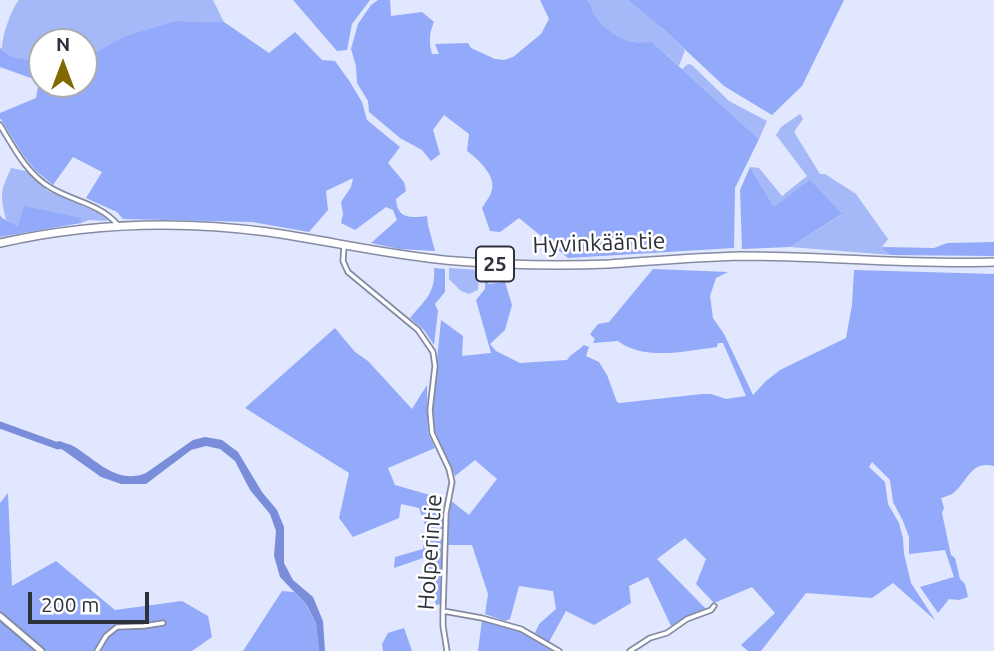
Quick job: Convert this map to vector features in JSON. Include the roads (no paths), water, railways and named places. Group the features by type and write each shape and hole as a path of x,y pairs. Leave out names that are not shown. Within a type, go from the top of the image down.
{"highway":[{"name":"Hyvinkääntie","path":"0,243 46,234 118,226 171,225 284,234 344,246 436,259 526,265 582,265 739,256 927,263 994,262"}],"street":[{"path":"0,125 26,166 38,179 51,189 98,209 112,218 118,226"},
{"name":"Holperintie","path":"344,246 343,261 348,272 418,330 433,352 435,366 430,410 432,433 449,469 452,482 446,513 443,611 447,651"},
{"path":"629,651 650,638 667,633 687,619 711,610 714,606"},
{"path":"443,611 521,629 559,651"},
{"path":"0,616 41,651"},
{"path":"97,651 106,636 117,627 163,623"}],"waterway":[{"path":"0,425 58,446"}]}
